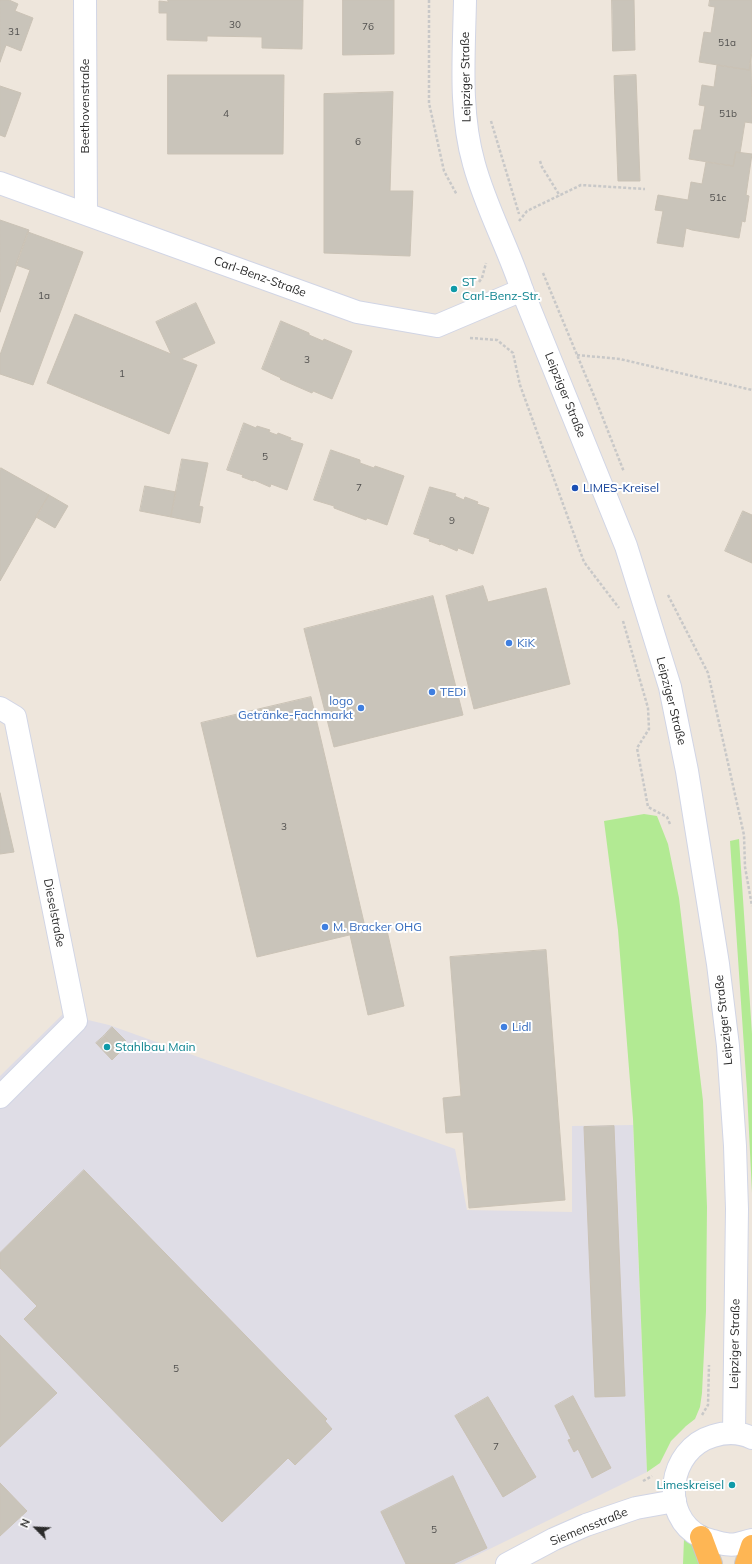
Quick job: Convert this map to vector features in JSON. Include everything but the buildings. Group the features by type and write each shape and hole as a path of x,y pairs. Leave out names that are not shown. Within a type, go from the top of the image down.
{"highway":[{"path":"701,1537 712,1564"},
{"path":"746,1564 752,1546"}],"main road":[{"name":"Beethovenstraße","path":"85,0 86,212"},
{"name":"Leipziger Straße","path":"465,0 464,82 466,125 473,163 487,204 513,264 522,290 626,546 670,687 687,771 718,964 728,1054 737,1209 743,1436 719,1434 708,1437 694,1445 685,1455 677,1469 674,1484 675,1501 684,1522 692,1531 701,1537 726,1545 752,1540"},
{"name":"Carl-Benz-Straße","path":"0,183 86,212 220,263 357,312 437,326 522,290"},
{"name":"Dieselstraße","path":"0,708 15,717 76,1021 0,1097"},
{"name":"Siemensstraße","path":"507,1564 574,1531 636,1508 675,1501"}],"path":[{"path":"429,0 429,103 444,171 459,199"},
{"path":"540,161 542,167 560,196"},
{"path":"521,219 527,211 581,185 645,188"},
{"path":"475,287 482,278 487,261"},
{"path":"460,316 471,338 497,340 513,353 520,385 584,562 619,608 648,708 649,730 638,748 648,807 667,817 674,831"},
{"path":"577,355 620,359 752,390"},
{"path":"699,1421 708,1405 710,1364"},
{"path":"636,1508 633,1487 656,1474"}],"shaded area":[{"path":"63,1014 109,1025 455,1149 467,1210 572,1212 572,1126 633,1125 647,1472 459,1564 0,1564 0,1076"}],"green space":[{"path":"644,814 657,816 668,844 679,898 703,1101 707,1207 706,1311 700,1407 695,1419 671,1441 660,1463 647,1472 633,1119 618,930 604,821"},
{"path":"739,839 752,1034 752,1193 747,1091 730,841"},
{"path":"684,1539 696,1544 706,1564 683,1564"}],"place":[{"name":"ST Carl-Benz-Str.","path":"454,289"},
{"name":"LIMES-Kreisel","path":"575,488"},
{"name":"KiK","path":"509,643"},
{"name":"TEDi","path":"432,692"},
{"name":"logo Getränke-Fachmarkt","path":"361,708"},
{"name":"M. Bracker OHG","path":"325,927"},
{"name":"Lidl","path":"504,1027"},
{"name":"Stahlbau Main","path":"107,1047"},
{"name":"Limeskreisel","path":"732,1485"}]}
